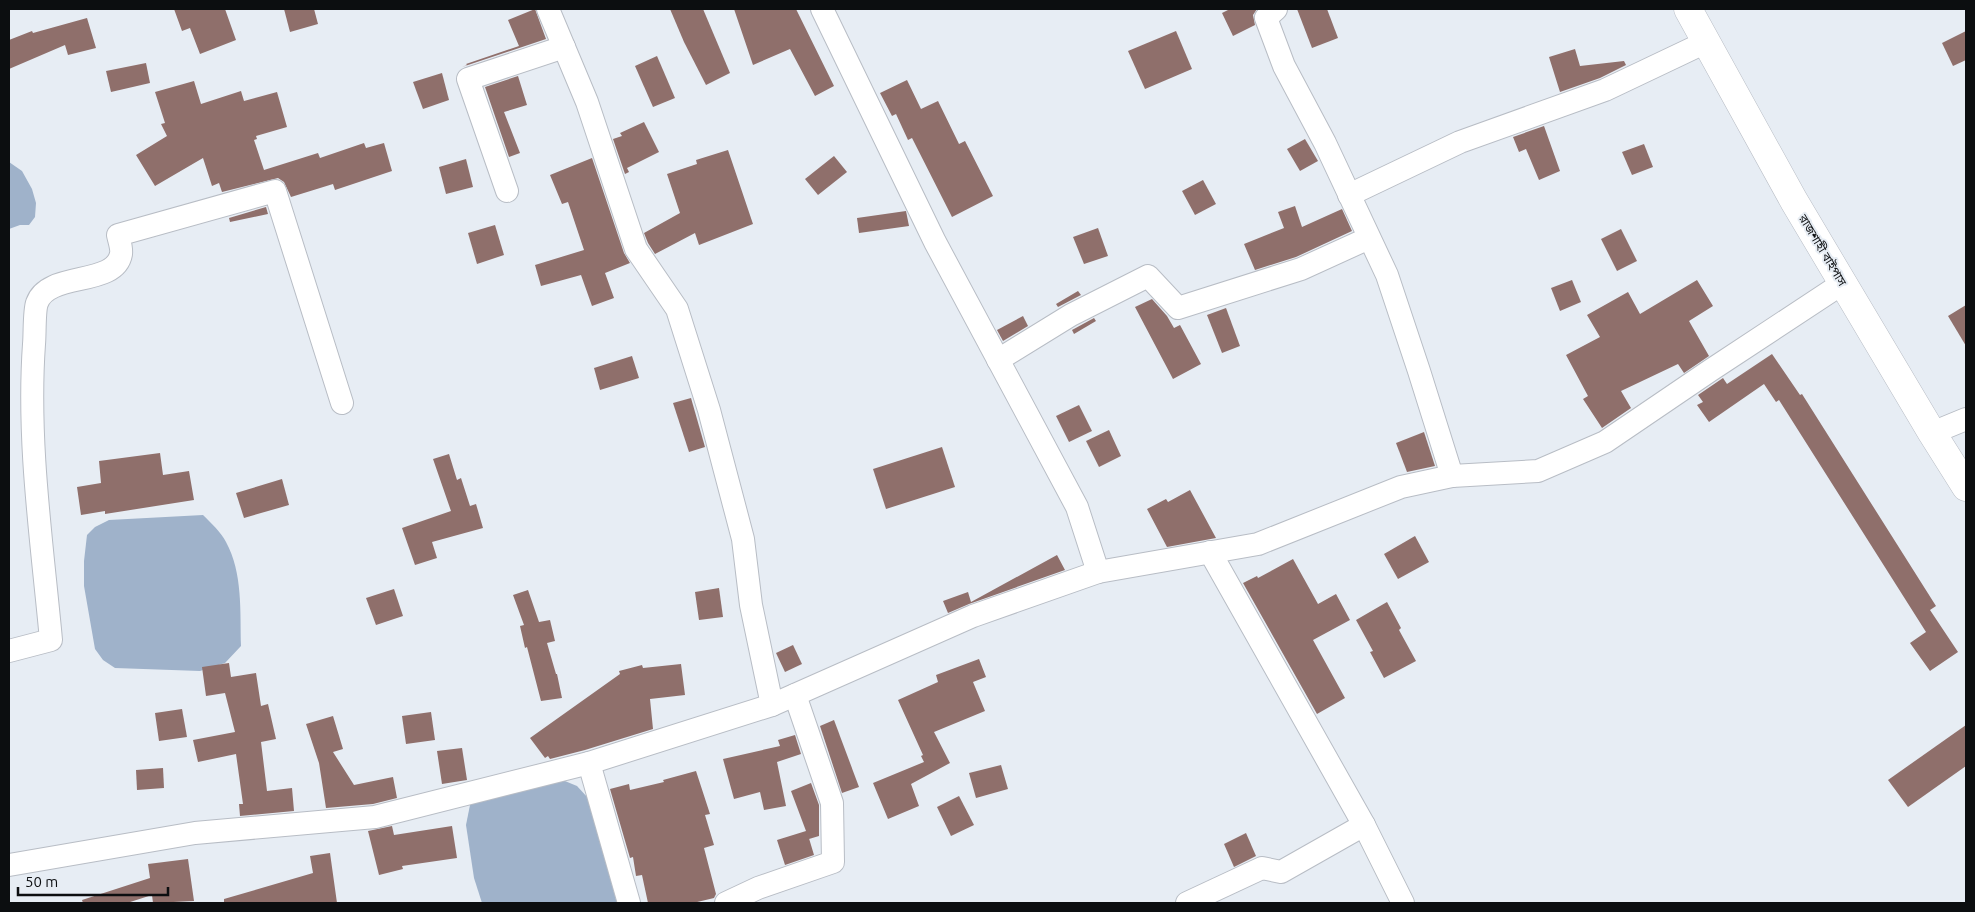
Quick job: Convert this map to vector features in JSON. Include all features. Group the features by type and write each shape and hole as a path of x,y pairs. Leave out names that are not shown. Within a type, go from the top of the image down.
{"highway":[{"name":"রাজশাহী বাইপাস","path":"1688,9 1794,201 1932,433 1966,486"}],"street":[{"path":"548,9 587,102 636,249 677,309 710,410 743,540 751,605 772,705"},
{"path":"822,9 935,242 1077,507 1098,572"},
{"path":"1276,9 1266,18 1284,66 1325,143 1387,275 1452,476"},
{"path":"1349,195 1460,142 1605,90 1706,42"},
{"path":"507,191 468,79 564,47"},
{"path":"9,651 51,640 35,459 32,365 37,302 49,288 100,274 114,267 121,254 118,235 275,190 342,402"},
{"path":"998,360 1071,315 1148,276 1178,308 1301,269 1369,238"},
{"path":"9,864 195,833 375,818 589,763 772,705 973,616 1098,572 1258,544 1401,487 1452,476 1538,471 1605,442 1718,364 1843,283"},
{"path":"1932,433 1966,419"},
{"path":"1210,552 1364,825 1403,903"},
{"path":"726,903 758,888 833,862 832,804 795,695"},
{"path":"589,763 630,903"},
{"path":"1187,903 1262,868 1281,872 1364,825"}],"water":[{"path":"9,162 22,171 32,189 36,203 35,217 29,225 20,225 9,229"},
{"path":"203,515 224,538 235,567 240,593 241,646 225,663 200,671 115,668 103,660 95,649 84,586 87,535 95,527 109,520"},
{"path":"560,779 577,786 588,798 617,903 482,903 474,878 466,825 470,805 493,794"}],"building":[{"path":"174,9 225,9 236,40 200,54 190,28 182,31"},
{"path":"284,9 314,9 318,24 290,32"},
{"path":"535,9 546,39 462,67 519,46 508,20"},
{"path":"670,9 703,9 730,73 706,85"},
{"path":"734,9 796,9 834,86 815,96 790,49 753,65"},
{"path":"1230,9 1257,9 1253,15 1255,25 1233,36 1222,13"},
{"path":"1297,9 1327,9 1338,38 1312,48"},
{"path":"87,18 96,48 68,55 65,45 9,69 9,40 32,31 33,33"},
{"path":"1176,31 1192,69 1145,89 1128,51"},
{"path":"1966,31 1966,60 1953,66 1942,43"},
{"path":"1575,49 1580,66 1624,61 1626,65 1600,78 1560,92 1549,57"},
{"path":"657,56 675,98 653,107 635,66"},
{"path":"146,63 150,83 111,92 106,71"},
{"path":"442,73 449,100 423,109 413,82"},
{"path":"518,76 527,105 504,112 520,153 509,157 485,87"},
{"path":"907,80 921,109 938,101 959,144 965,141 993,196 952,217 912,138 908,140 896,114 892,116 880,93"},
{"path":"194,81 201,104 241,91 244,101 277,92 287,127 256,136 257,139 254,140 264,170 318,153 320,158 364,143 366,148 384,143 392,171 335,190 333,184 291,197 284,182 278,178 222,192 219,183 212,186 203,158 155,186 136,155 167,136 161,124 165,123 155,92"},
{"path":"644,122 659,152 627,168 629,172 625,174 613,139 622,136 620,133"},
{"path":"1544,126 1560,171 1539,180 1526,149 1519,152 1513,137"},
{"path":"1305,139 1318,161 1300,171 1287,149"},
{"path":"1644,144 1653,167 1632,175 1622,152"},
{"path":"728,150 753,224 699,245 695,233 655,254 644,233 680,213 667,174 697,164 696,160"},
{"path":"834,156 847,172 818,195 805,179"},
{"path":"592,158 624,253 630,263 605,273 614,298 592,306 581,275 541,286 535,265 584,250 568,202 562,204 550,175"},
{"path":"466,159 473,187 446,194 439,167"},
{"path":"1203,180 1216,204 1195,215 1182,191"},
{"path":"1295,206 1302,227 1342,209 1352,231 1296,257 1255,270 1244,244 1284,228 1278,212"},
{"path":"266,207 268,214 230,222 229,218"},
{"path":"906,211 909,226 859,233 857,218"},
{"path":"495,225 504,255 477,264 468,233"},
{"path":"1098,228 1108,256 1084,264 1073,237"},
{"path":"1621,229 1637,261 1617,271 1601,239"},
{"path":"1572,280 1581,302 1560,311 1551,288"},
{"path":"1697,280 1713,306 1689,321 1709,356 1684,373 1678,364 1621,391 1631,408 1602,428 1583,399 1588,396 1566,355 1600,337 1587,315 1628,292 1640,314"},
{"path":"1078,291 1081,295 1058,307 1056,304"},
{"path":"1152,299 1167,316 1174,328 1180,325 1201,364 1173,379 1135,307"},
{"path":"1966,305 1966,346 1948,316"},
{"path":"1226,308 1240,346 1222,353 1207,315"},
{"path":"1023,316 1028,326 1003,341 997,330"},
{"path":"1094,318 1096,321 1074,334 1072,330"},
{"path":"1772,354 1800,395 1802,394 1936,606 1930,610 1958,652 1930,671 1910,643 1926,632 1779,400 1776,402 1764,384 1709,422 1697,405 1703,402 1698,395 1723,378 1727,384"},
{"path":"632,356 639,378 600,390 594,368"},
{"path":"691,398 705,447 689,452 673,403"},
{"path":"1079,405 1092,431 1069,442 1056,416"},
{"path":"1109,430 1121,456 1099,467 1086,441"},
{"path":"1424,432 1435,466 1407,472 1396,443"},
{"path":"942,447 955,487 886,509 873,469"},
{"path":"160,453 163,475 189,471 194,500 105,514 105,511 81,515 77,487 101,483 99,461"},
{"path":"449,454 457,480 461,478 470,506 476,504 483,528 432,542 437,558 415,565 402,528 451,511 433,459"},
{"path":"282,479 289,505 244,518 236,493"},
{"path":"1190,490 1216,538 1167,547 1147,509 1166,499 1168,502"},
{"path":"1415,536 1429,562 1398,579 1384,554"},
{"path":"1057,555 1065,570 948,613 943,601 968,592 971,602"},
{"path":"1293,559 1318,604 1336,594 1350,620 1313,640 1345,698 1317,714 1243,583 1257,576 1258,578"},
{"path":"719,588 723,617 699,620 695,592"},
{"path":"394,589 403,616 376,625 366,598"},
{"path":"528,590 539,622 550,620 555,641 547,643 562,698 541,701 520,626 524,625 513,595"},
{"path":"1387,602 1401,628 1399,630 1416,661 1384,678 1370,652 1373,651 1356,620"},
{"path":"793,645 802,664 785,672 776,653"},
{"path":"979,659 986,677 973,682 985,711 934,732 950,763 911,784 919,806 888,819 873,783 924,762 921,756 923,755 898,700 938,682 936,675"},
{"path":"229,663 231,677 256,673 261,706 268,704 276,739 261,742 267,791 292,788 294,811 240,816 239,804 243,804 236,754 198,762 193,740 235,732 225,693 206,696 202,667"},
{"path":"681,664 685,695 650,699 653,729 550,759 548,756 545,758 530,738 620,674 619,671 642,665 643,668"},
{"path":"182,709 187,737 159,741 155,713"},
{"path":"431,712 435,740 406,744 402,716"},
{"path":"333,716 343,749 333,752 354,785 393,777 397,798 373,804 326,808 319,763 306,724"},
{"path":"834,720 859,787 842,793 820,726"},
{"path":"1966,725 1966,766 1908,807 1888,780"},
{"path":"795,735 801,754 777,762 786,806 764,810 760,792 734,799 723,759 780,746 778,740"},
{"path":"462,748 467,780 442,784 437,751"},
{"path":"1001,765 1008,789 976,798 969,773"},
{"path":"163,768 164,788 137,790 136,770"},
{"path":"696,771 710,814 705,815 714,845 704,848 716,894 714,898 693,903 648,903 642,875 636,876 633,857 630,858 610,789 629,784 630,790 664,782 663,780"},
{"path":"811,783 819,805 819,836 809,839 814,855 785,865 777,840 806,831 791,791"},
{"path":"959,796 974,825 951,836 937,807"},
{"path":"392,826 394,835 452,826 457,858 402,866 403,869 379,875 368,831"},
{"path":"1246,833 1256,856 1234,867 1224,844"},
{"path":"330,853 337,903 224,903 224,899 313,873 310,856"},
{"path":"188,859 194,901 153,903 152,895 127,903 83,903 82,900 150,878 148,864"}]}
